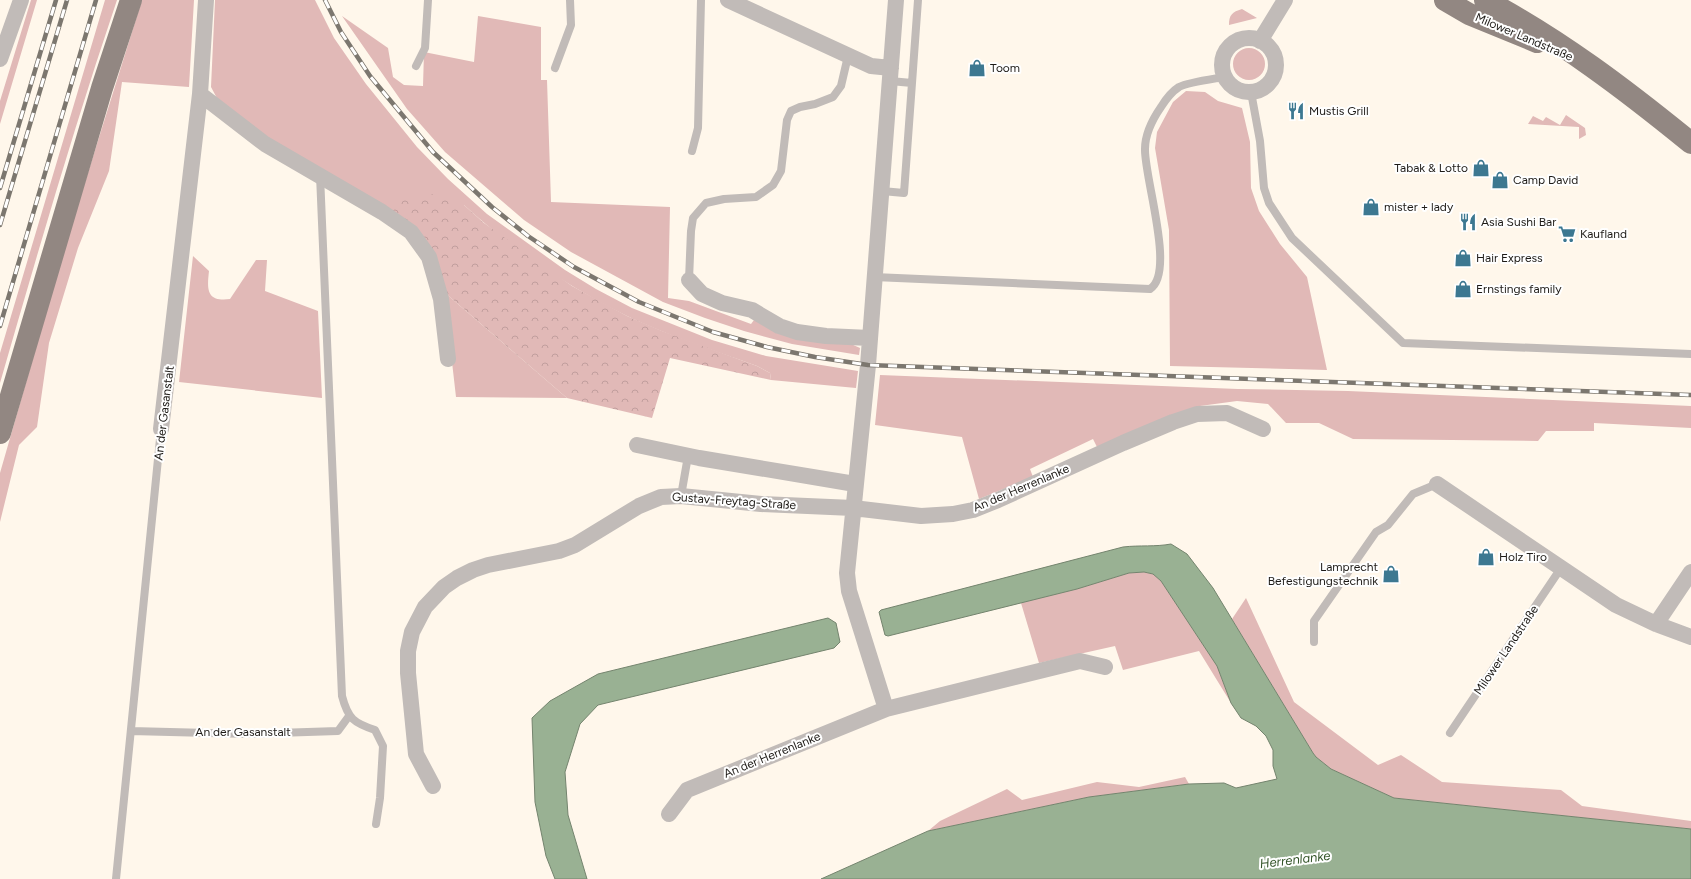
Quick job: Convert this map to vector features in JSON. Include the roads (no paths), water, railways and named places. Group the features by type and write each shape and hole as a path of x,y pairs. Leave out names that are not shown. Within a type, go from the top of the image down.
{"main road":[{"path":"0,433 97,103 131,0"},
{"name":"Milower Landstraße","path":"1446,0 1469,14 1583,61"},
{"name":"Milower Landstraße","path":"1484,0 1518,17 1583,61 1642,103 1691,143"}],"street":[{"path":"0,59 20,0"},
{"name":"An der Gasanstalt","path":"161,429 200,94 206,0"},
{"path":"728,0 890,74"},
{"path":"886,709 849,591 847,573 870,338 896,0"},
{"path":"1260,41 1285,0"},
{"path":"1242,39 1254,39 1260,41 1270,49 1273,54 1276,67 1269,83 1261,89 1251,92 1235,89 1224,77 1222,71 1222,59 1227,49 1231,44 1242,39"},
{"path":"200,94 265,144 382,212 411,232 429,257 441,298 448,360"},
{"path":"689,280 702,294 722,303 752,310 779,326 797,332 826,336 870,338"},
{"name":"An der Herrenlanke","path":"853,508 922,516 953,514 973,510 1123,443 1173,422 1197,414 1227,413 1263,429"},
{"path":"637,445 688,456 855,484"},
{"path":"1437,484 1616,605 1656,624 1691,637"},
{"name":"Gustav-Freytag-Straße","path":"433,786 416,754 408,673 408,651 412,632 429,602 444,587 457,578 488,565 559,551 575,545 650,500 661,497 681,496 761,504 853,508"},
{"path":"1656,624 1691,572"},
{"name":"An der Herrenlanke","path":"668,814 687,790 886,709 1080,661 1105,667"}],"lane":[{"path":"416,66 425,48 428,0"},
{"path":"555,68 571,25 570,0"},
{"path":"692,151 698,128 701,0"},
{"path":"882,191 904,193 918,0"},
{"path":"689,280 693,218 706,203 756,197 773,185 782,171 787,120 791,111 833,97 841,86 848,56"},
{"path":"890,74 912,83"},
{"path":"874,277 1150,289 1155,286 1158,278 1160,256 1157,225 1145,150 1146,137 1150,125 1168,96 1180,87 1224,77"},
{"path":"1251,92 1260,141 1264,188 1269,203 1292,238 1403,343 1691,354"},
{"path":"320,175 342,696 349,716 361,725 375,730 383,746 380,798 376,824"},
{"name":"An der Gasanstalt","path":"116,879 161,429"},
{"path":"681,496 688,456"},
{"path":"1314,642 1314,621 1376,532 1388,525 1413,494 1437,484"},
{"name":"Milower Landstraße","path":"1450,733 1561,568"},
{"name":"An der Gasanstalt","path":"131,731 248,734 338,731 349,716"}],"water":[{"name":"Herrenlanke","path":"1171,544 1187,554 1213,588 1313,753 1331,769 1394,798 1691,829 1691,879 821,879 928,831 1089,797 1189,784 1224,783 1236,788 1277,779 1273,766 1273,750 1266,736 1256,726 1241,718 1231,703 1217,666 1161,581 1153,574 1144,572 1129,573 1077,589 888,636 885,635 879,612 881,610 1123,547"},
{"path":"828,618 836,623 840,642 834,648 598,705 580,724 565,772 568,815 587,879 555,879 546,856 535,802 532,718 550,701 598,674"}],"railway":[{"path":"0,188 56,0"},
{"path":"0,225 67,0"},
{"path":"0,326 96,0"},
{"path":"325,0 341,32 370,76 433,152 492,207 528,236 574,267 639,302 713,332 767,347 815,357 868,365 1691,395"}],"place":[{"name":"Toom","path":"977,68"},
{"name":"Mustis Grill","path":"1296,111"},
{"name":"Tabak & Lotto","path":"1481,168"},
{"name":"Camp David","path":"1500,180"},
{"name":"mister + lady","path":"1371,207"},
{"name":"Asia Sushi Bar","path":"1468,222"},
{"name":"Kaufland","path":"1567,234"},
{"name":"Hair Express","path":"1463,258"},
{"name":"Ernstings family","path":"1463,289"},
{"name":"Holz Tiro","path":"1486,557"},
{"name":"Lamprecht Befestigungstechnik","path":"1391,574"}]}
